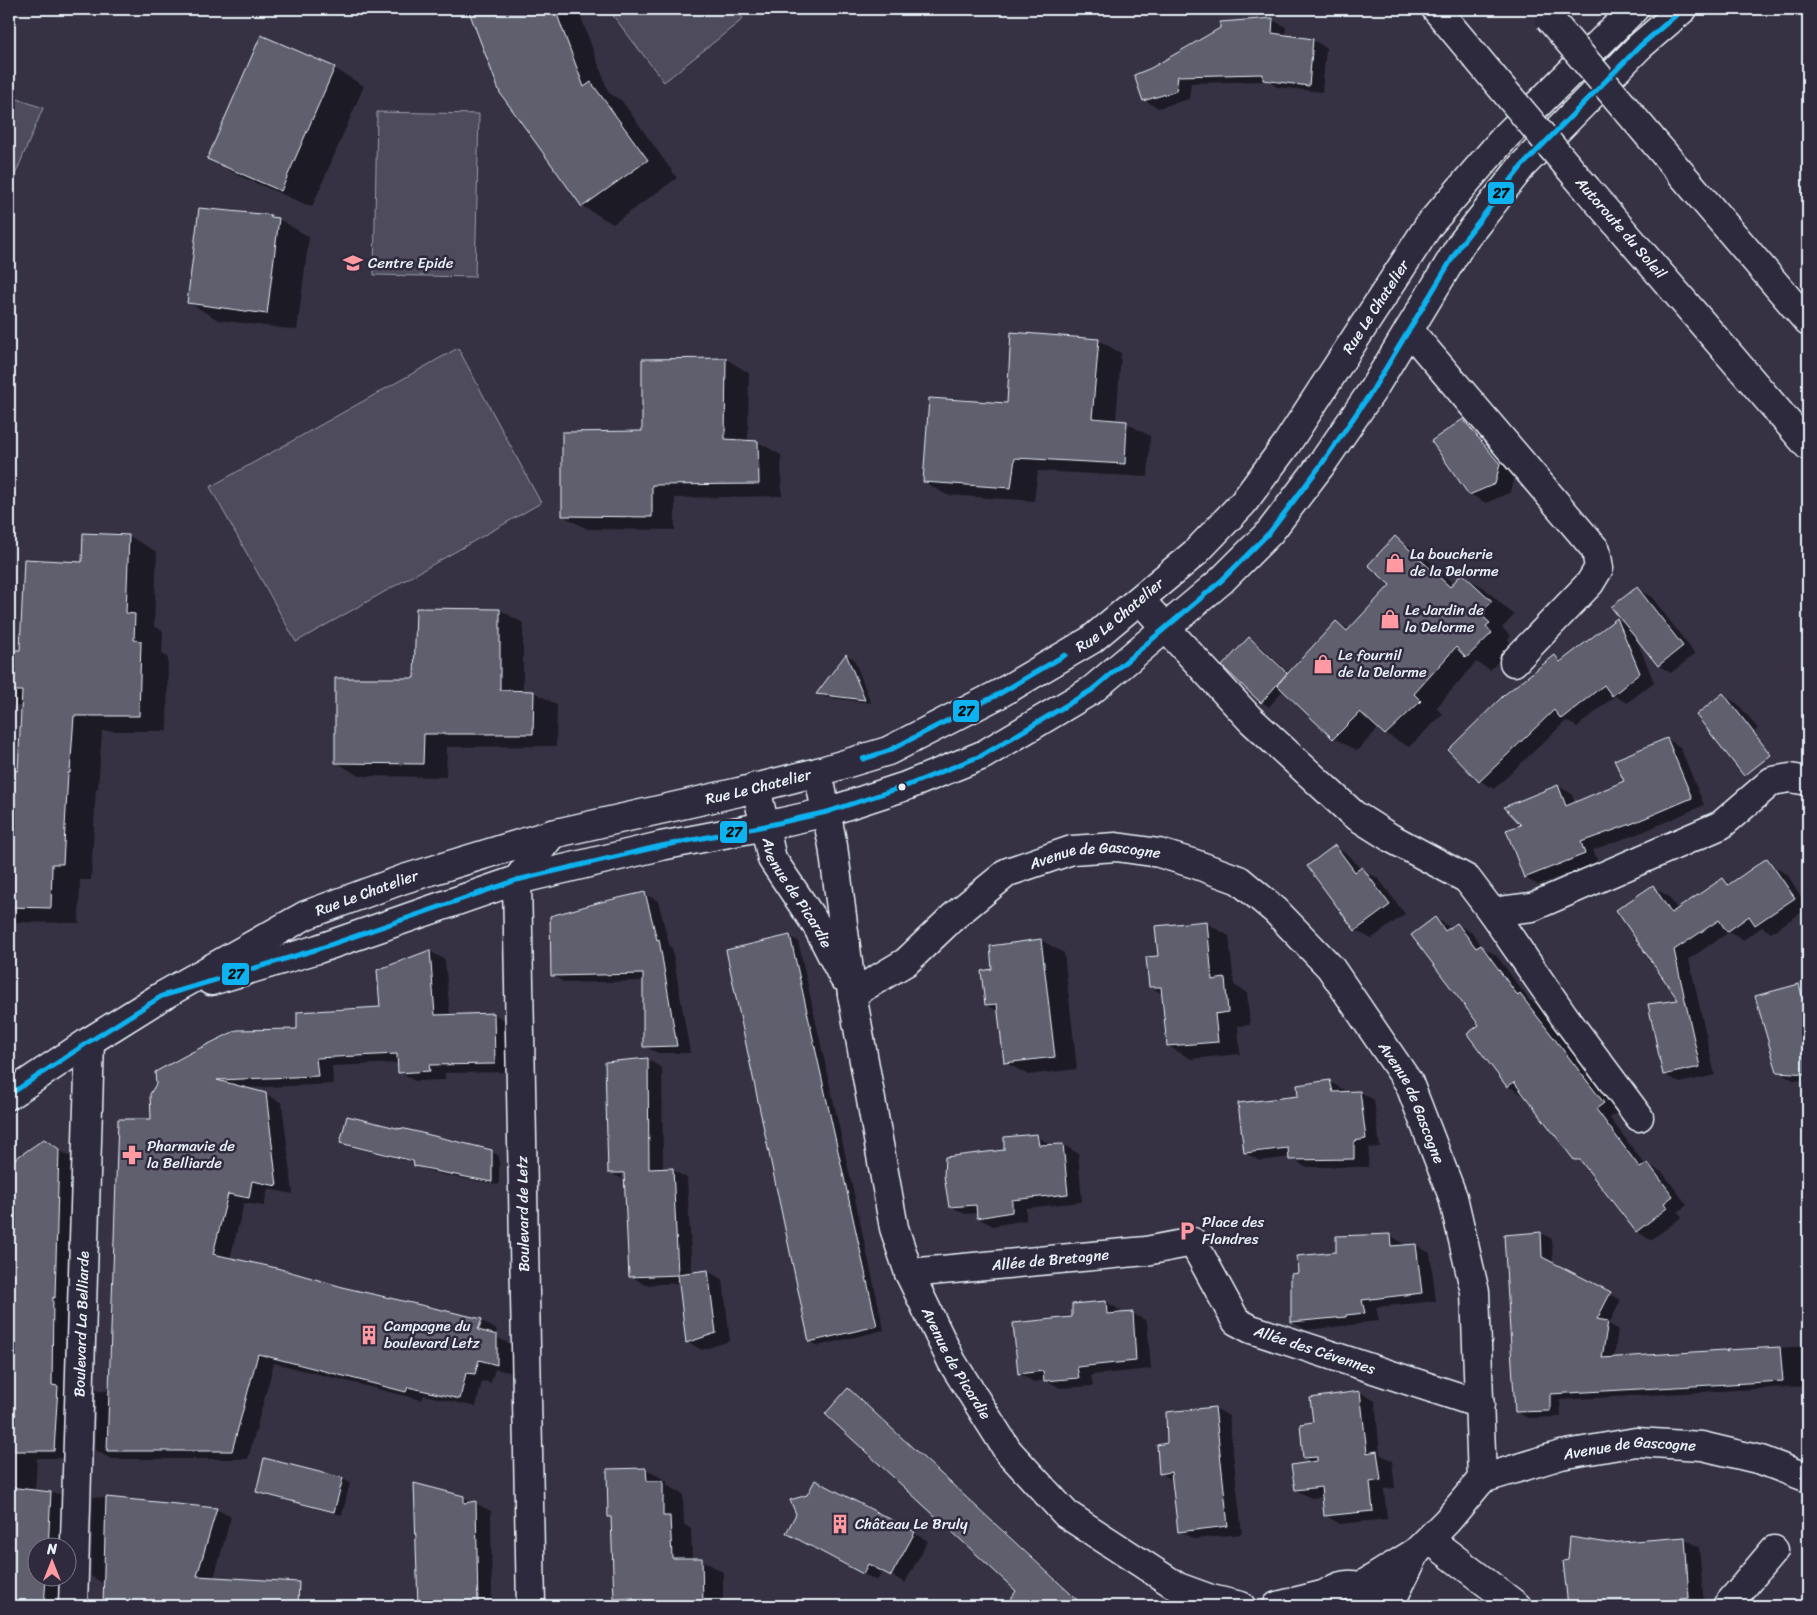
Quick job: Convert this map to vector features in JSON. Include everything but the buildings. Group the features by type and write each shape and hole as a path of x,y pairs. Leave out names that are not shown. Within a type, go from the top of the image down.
{"main road":[{"name":"Autoroute du Soleil","path":"1436,9 1587,189 1808,446"},
{"name":"Rue Le Chatelier","path":"9,1095 90,1040 162,996 306,915 404,879 552,834 818,772 888,752 999,694 1091,640 1195,553 1243,503 1286,445 1429,225 1504,138 1634,9"},
{"name":"Rue Le Chatelier","path":"162,996 318,949 517,880 661,846 827,812 906,786 983,755 1092,690 1221,581 1270,532 1321,465 1366,400 1461,244 1522,166 1640,46 1683,9"},
{"path":"1545,13 1808,322"},
{"path":"1409,330 1596,550 1600,568 1590,583 1514,662"},
{"path":"1140,600 1165,630 1250,719 1354,814 1391,838 1467,879 1564,1016 1639,1117"},
{"name":"Avenue de Picardie","path":"818,772 833,846 852,994 894,1228 909,1273 952,1362 1008,1451 1066,1514 1178,1587 1211,1600 1241,1606"},
{"path":"1492,912 1532,907 1721,825 1772,781 1790,778 1808,781"},
{"name":"Avenue de Picardie","path":"756,787 772,859 817,926 852,994"},
{"path":"517,880 552,834"},
{"name":"Avenue de Gascogne","path":"852,994 906,962 953,917 1008,872 1072,850 1116,847 1159,853 1239,880 1275,910 1330,967 1409,1084 1453,1197 1475,1292 1482,1479 1561,1455 1636,1442 1702,1446 1761,1460 1808,1478"},
{"name":"Boulevard de Letz","path":"517,880 531,1606"},
{"name":"Boulevard La Belliarde","path":"73,1606 90,1040"},
{"name":"Allée de Bretagne","path":"909,1273 1146,1251 1192,1242"},
{"name":"Allée des Cévennes","path":"1192,1242 1236,1321 1250,1329 1480,1404"},
{"path":"1389,1606 1423,1546 1482,1479"},
{"path":"1361,1586 1423,1546"},
{"path":"1423,1546 1517,1606"},
{"path":"1727,1606 1774,1550"},
{"path":"1277,1606 1322,1600 1343,1585 1361,1586 1377,1596 1382,1606"}],"shaded area":[{"path":"608,9 736,9 743,19 664,82"},
{"path":"9,96 43,108 10,187 9,187"},
{"path":"377,112 479,114 475,277 374,275"},
{"path":"458,348 541,503 296,642 210,487"}],"transit line":[{"name":"27","path":"9,1095 162,996 318,949 517,880 661,846 827,812 906,786 983,755 1092,690 1221,581 1270,532 1321,465 1372,391 1461,244 1522,166 1640,46 1683,9"},
{"name":"27","path":"863,759 888,751 999,694 1065,655"}],"place":[{"name":"Centre Epide","path":"353,263"},
{"name":"La boucherie de la Delorme","path":"1395,563"},
{"name":"Le Jardin de la Delorme","path":"1390,619"},
{"name":"Le fournil de la Delorme","path":"1323,664"},
{"name":"Pharmavie de la Belliarde","path":"132,1155"},
{"name":"Place des Flandres","path":"1187,1231"},
{"name":"Campagne du boulevard Letz","path":"369,1335"},
{"name":"Château Le Bruly","path":"840,1524"}]}
